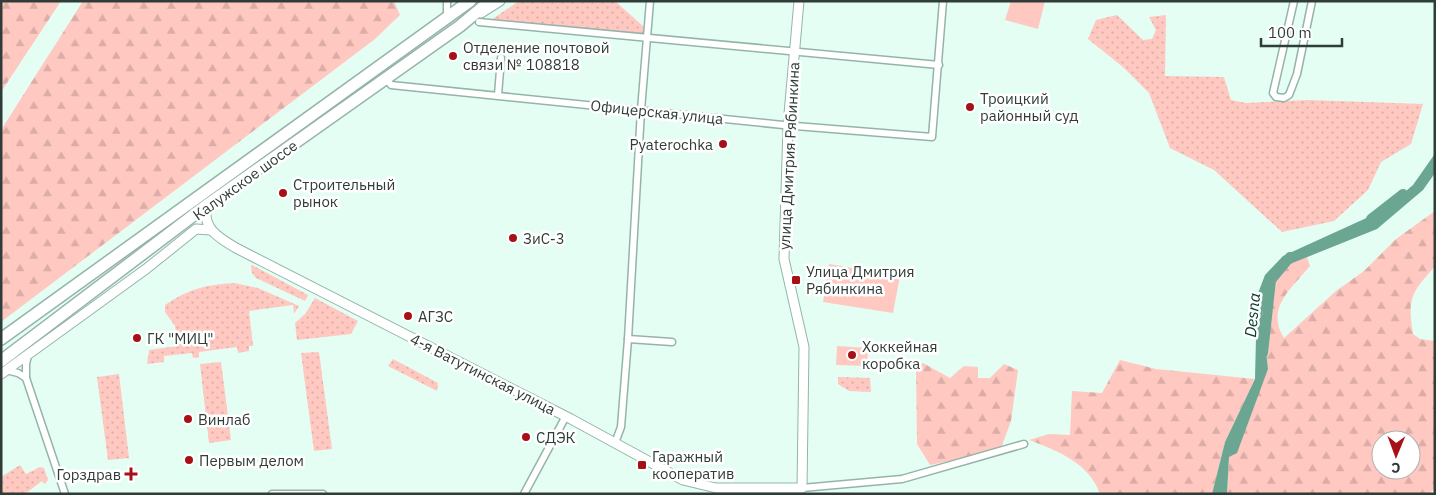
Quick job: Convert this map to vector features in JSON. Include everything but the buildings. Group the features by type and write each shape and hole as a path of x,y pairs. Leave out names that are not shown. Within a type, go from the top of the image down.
{"highway":[{"name":"Калужское шоссе","path":"1,339 470,1"},
{"name":"Калужское шоссе","path":"3,368 207,205 386,78 474,20 490,1"}],"street":[{"path":"446,19 447,1"},
{"path":"474,20 500,1"},
{"path":"614,443 621,428 641,110 650,1"},
{"name":"улица Дмитрия Рябинкина","path":"798,1 788,125 784,259 804,347 802,488"},
{"path":"474,20 647,39 939,65 943,1"},
{"path":"1294,1 1272,92 1276,97 1284,98 1289,95 1292,88 1312,1"},
{"path":"498,95 502,58"},
{"name":"Офицерская улица","path":"386,78 391,84 932,138 939,65"},
{"path":"3,368 29,354 196,229 210,230 206,218 207,205"},
{"path":"141,272 180,226"},
{"name":"4-я Ватутинская улица","path":"210,230 254,258 566,416 671,475 702,486 802,488 902,479 1024,444"},
{"path":"628,340 672,342"},
{"path":"29,354 26,364 26,378 65,494"},
{"path":"3,368 26,378"},
{"path":"524,494 566,416"},
{"path":"272,494 323,494"}],"green space":[{"path":"1,1 61,1 1,92"},
{"path":"83,1 394,1 400,15 375,39 1,322 1,130"},
{"path":"519,1 615,1 644,27 643,36 488,22"},
{"path":"1011,1 1045,1 1038,29 1005,20"},
{"path":"1117,15 1143,40 1152,39 1156,30 1149,17 1166,15 1165,76 1224,77 1231,100 1246,103 1308,100 1423,104 1411,144 1381,162 1368,190 1334,221 1282,232 1214,170 1170,148 1149,93 1123,67 1088,39 1096,20"},
{"path":"1435,211 1435,266 1413,296 1411,322 1413,334 1420,339 1435,341 1435,488 1429,494 1227,494 1229,457 1268,369 1262,315 1265,299 1280,267 1307,257 1310,266 1283,299 1279,308 1279,327 1284,338 1336,291 1364,271 1396,239"},
{"path":"829,264 900,276 893,313 823,302"},
{"path":"251,265 308,295 305,301 256,278 252,273"},
{"path":"234,283 258,288 299,306 294,314 293,305 249,311 253,346 249,346 249,351 238,353 237,347 199,352 199,357 193,358 192,353 164,356 164,362 147,364 149,350 178,346 175,326 165,312 165,305 182,295 198,289"},
{"path":"315,298 358,321 351,334 297,340 295,323 305,314"},
{"name":"Хоккейная коробка","path":"837,346 868,348 867,366 836,365"},
{"path":"319,352 332,449 314,451 301,353"},
{"path":"393,359 438,383 437,391 388,366"},
{"path":"1120,360 1156,369 1255,379 1225,442 1212,494 1100,494 1089,474 1081,466 1050,448 1029,440 1049,434 1070,435 1072,391 1102,393"},
{"path":"221,362 231,440 209,443 200,364"},
{"path":"923,363 950,378 964,366 978,367 978,378 990,378 1004,364 1018,370 1011,421 1000,451 930,465 917,444 916,366"},
{"path":"119,374 129,458 108,460 97,377"},
{"path":"838,377 870,378 871,392 849,391 838,384"},
{"path":"20,465 26,474 40,467 44,468 48,480 45,484 42,481 25,494 1,494 1,477"}],"shaded area":[{"path":"1435,149 1435,173 1423,190 1377,229 1280,268 1265,299 1262,315 1268,369 1237,453 1229,457 1227,494 1212,494 1225,442 1255,379 1257,296 1265,275 1283,256 1384,210 1413,185 1434,155"}],"waterway":[{"name":"Desna","path":"1371,219 1403,194"},
{"name":"Desna","path":"1263,353 1271,280 1290,257"}],"place":[{"name":"Отделение почтовой связи № 108818","path":"453,56"},
{"name":"Троицкий районный суд","path":"970,107"},
{"name":"Pyaterochka","path":"723,144"},
{"name":"Строительный рынок","path":"283,193"},
{"name":"ЗиС-3","path":"513,238"},
{"name":"Улица Дмитрия Рябинкина","path":"796,280"},
{"name":"АГЗС","path":"408,316"},
{"name":"ГК \"МИЦ\"","path":"137,338"},
{"name":"Хоккейная коробка","path":"852,355"},
{"name":"Винлаб","path":"188,419"},
{"name":"СДЭК","path":"526,437"},
{"name":"Первым делом","path":"189,460"},
{"name":"Гаражный кооператив","path":"642,465"},
{"name":"Горздрав","path":"131,474"}]}
